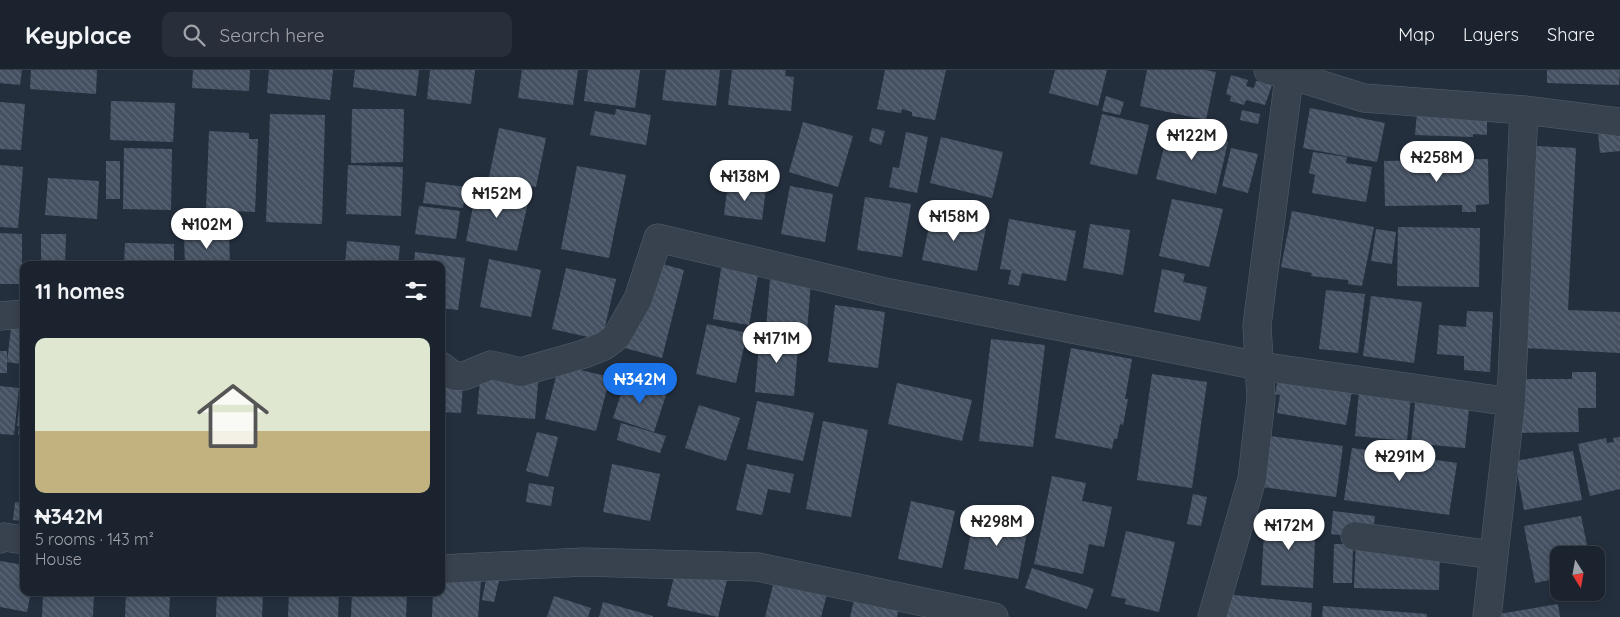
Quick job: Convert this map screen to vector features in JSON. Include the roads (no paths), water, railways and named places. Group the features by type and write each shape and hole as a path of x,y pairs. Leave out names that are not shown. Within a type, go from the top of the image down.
{"street":[{"path":"1212,617 1252,479 1262,399 1257,325 1283,72 1364,98 1524,110 1620,122"},
{"path":"1487,617 1511,402 1524,110"},
{"path":"445,369 454,376 464,376 491,365 521,372 584,354 604,346 617,336 638,300 658,238 885,292 1259,366 1511,402"},
{"path":"0,316 20,314"},
{"path":"1355,536 1493,555"},
{"path":"0,539 4,537 20,539"},
{"path":"445,569 584,562 758,567 994,617"}]}
